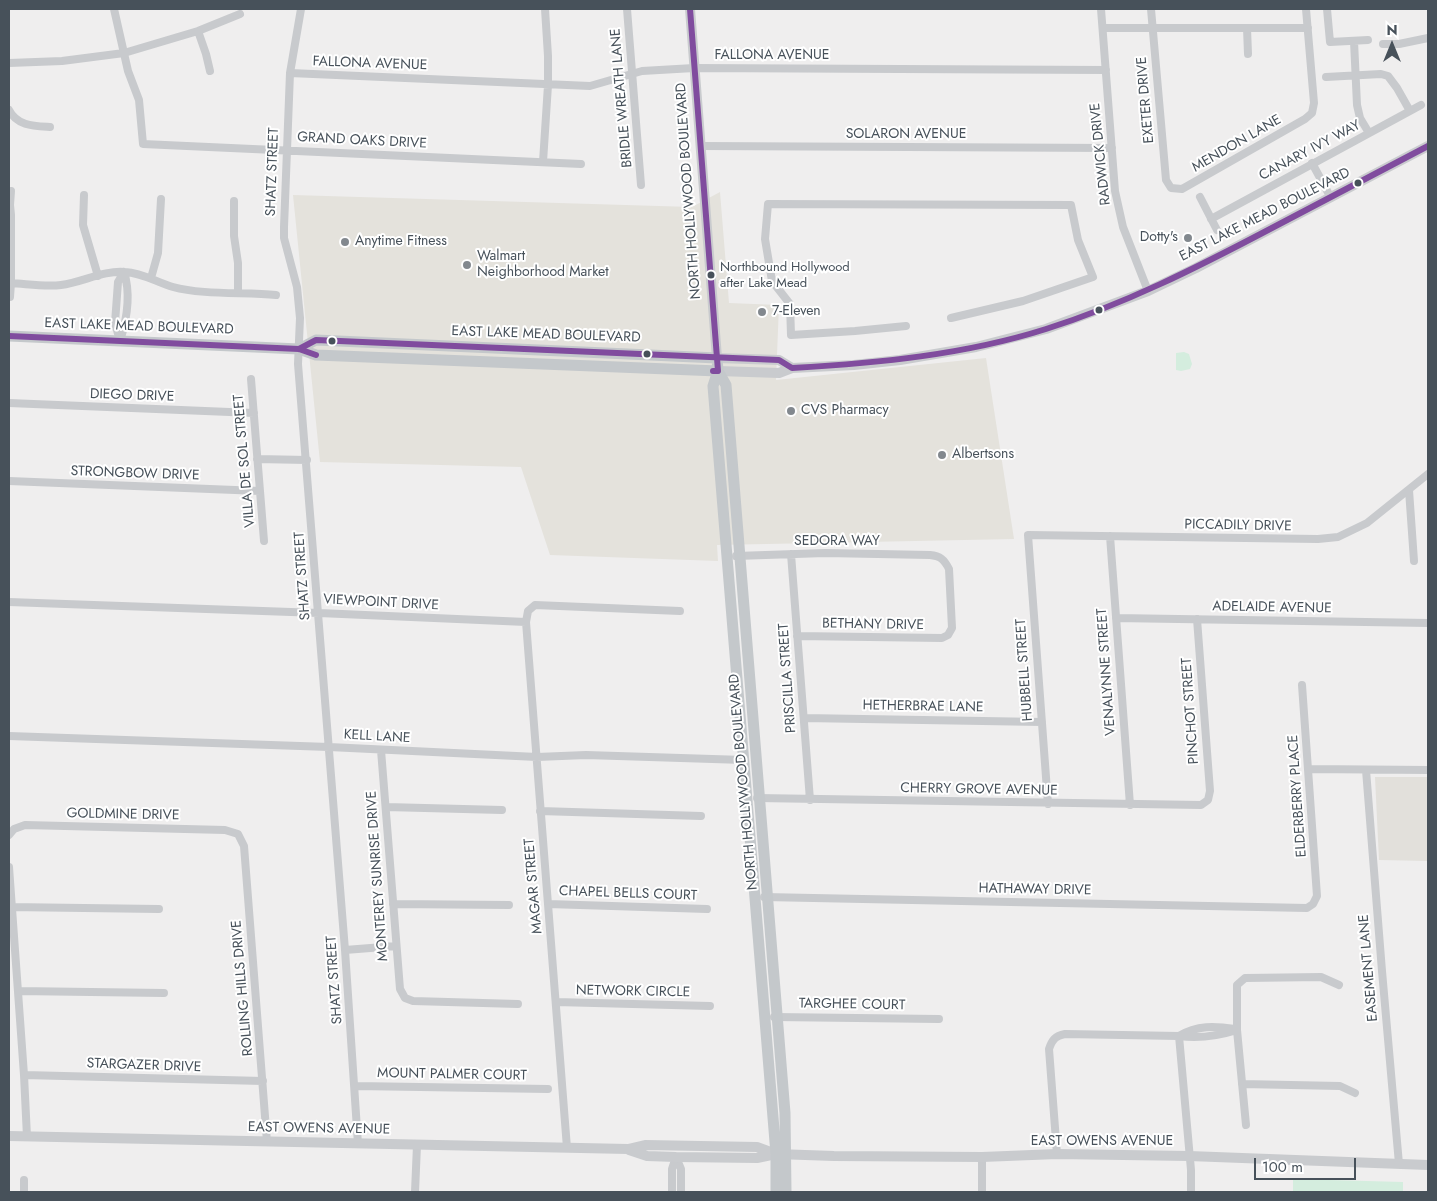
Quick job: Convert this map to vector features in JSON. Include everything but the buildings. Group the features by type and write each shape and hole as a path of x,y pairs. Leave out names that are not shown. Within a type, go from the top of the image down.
{"main road":[{"name":"NORTH HOLLYWOOD BOULEVARD","path":"690,9 718,371 713,386 720,474 765,1017 786,1192"},
{"name":"EAST LAKE MEAD BOULEVARD","path":"9,336 298,349 316,355 779,373 792,368 891,360 976,347 1046,329 1148,291 1196,268 1428,146"},
{"name":"EAST LAKE MEAD BOULEVARD","path":"298,349 316,340 778,360 792,368"},
{"path":"459,361 462,356 478,355 490,348"},
{"path":"531,364 538,359 576,359 590,352"},
{"name":"NORTH HOLLYWOOD BOULEVARD","path":"718,371 726,385 785,1113 776,1192"},
{"path":"720,474 733,473"},
{"name":"EAST OWENS AVENUE","path":"9,1136 628,1149 645,1145 757,1148 781,1154"},
{"name":"EAST OWENS AVENUE","path":"628,1149 647,1156 676,1157 757,1158 781,1154 982,1157 1057,1154 1189,1156 1428,1165"}],"street":[{"path":"114,9 124,53"},
{"name":"SHATZ STREET","path":"301,9 290,74 284,238 297,287 300,318 298,364 356,1086 358,1144"},
{"path":"543,162 548,84 545,9"},
{"name":"BRIDLE WREATH LANE","path":"627,9 641,185"},
{"name":"RADWICK DRIVE","path":"1101,9 1116,191 1122,222 1148,291"},
{"name":"EXETER DRIVE","path":"1151,9 1166,180 1171,188"},
{"path":"1103,28 1308,28 1306,9"},
{"path":"1326,9 1330,42 1368,40"},
{"path":"9,63 62,61 124,53 198,31 240,14"},
{"path":"1247,28 1248,54"},
{"name":"MENDON LANE","path":"1171,188 1182,189 1190,186 1305,119 1312,113 1314,102 1308,28"},
{"path":"198,31 210,70"},
{"path":"1383,44 1399,44 1428,38"},
{"path":"1354,41 1357,105 1360,118 1369,133"},
{"name":"GRAND OAKS DRIVE","path":"124,53 128,71 140,100 143,144 581,164"},
{"name":"FALLONA AVENUE","path":"290,74 590,86 610,82 632,73 694,68 1106,70"},
{"path":"1326,77 1381,74 1388,76 1398,88 1410,111"},
{"name":"CANARY IVY WAY","path":"1211,219 1421,105"},
{"path":"9,110 11,115 21,124 50,127"},
{"name":"SOLARON AVENUE","path":"700,146 1112,148"},
{"path":"1312,163 1330,198"},
{"path":"10,297 12,283 11,191"},
{"path":"84,195 84,225 98,276"},
{"path":"1200,196 1217,230"},
{"path":"151,278 158,253 161,199"},
{"path":"234,201 234,236 238,263 238,292"},
{"path":"906,326 791,335 790,304 772,281 765,239 768,204 1071,205 1078,240 1093,277 1022,301 951,318"},
{"path":"12,283 60,285 114,272 124,272 140,274 172,287 197,291 276,295"},
{"path":"120,341 125,324 128,284 124,272"},
{"name":"VILLA DE SOL STREET","path":"251,380 264,541"},
{"name":"DIEGO DRIVE","path":"9,403 254,413"},
{"path":"257,460 307,460"},
{"name":"PICCADILY DRIVE","path":"1028,535 1318,539 1338,537 1367,523 1428,474"},
{"name":"STRONGBOW DRIVE","path":"9,481 260,491"},
{"path":"1409,490 1414,561"},
{"name":"HUBBELL STREET","path":"1028,535 1048,804"},
{"name":"VENALYNNE STREET","path":"1110,536 1130,805"},
{"name":"SEDORA WAY","path":"727,556 791,554 939,556 949,569 952,628 948,634"},
{"name":"PRISCILLA STREET","path":"791,554 810,800"},
{"name":"VIEWPOINT DRIVE","path":"9,602 526,622"},
{"path":"526,622 528,612 535,605 680,611"},
{"name":"ADELAIDE AVENUE","path":"1116,618 1428,623"},
{"name":"PINCHOT STREET","path":"1197,619 1210,791 1208,800"},
{"name":"MAGAR STREET","path":"526,622 567,1148"},
{"name":"BETHANY DRIVE","path":"797,636 942,638 948,634"},
{"name":"ELDERBERRY PLACE","path":"1302,685 1317,896 1313,904"},
{"name":"HETHERBRAE LANE","path":"804,718 1042,722"},
{"name":"KELL LANE","path":"9,736 329,747 537,757 586,754 744,760"},
{"name":"MONTEREY SUNRISE DRIVE","path":"381,750 400,989 405,998 413,1001 518,1004"},
{"path":"1308,769 1428,770"},
{"name":"EASEMENT LANE","path":"1366,770 1399,1164"},
{"name":"CHERRY GROVE AVENUE","path":"747,798 1130,805 1202,805 1208,800"},
{"path":"386,807 502,810"},
{"path":"540,811 701,816"},
{"name":"GOLDMINE DRIVE","path":"9,834 14,829 25,825 225,830 238,834"},
{"name":"ROLLING HILLS DRIVE","path":"238,834 244,846 267,1142"},
{"path":"9,868 10,907 18,991 27,1137"},
{"name":"HATHAWAY DRIVE","path":"755,897 1306,908 1313,904"},
{"path":"393,904 509,905"},
{"name":"CHAPEL BELLS COURT","path":"548,904 707,909"},
{"path":"10,907 159,909"},
{"path":"345,950 396,946"},
{"path":"1246,1125 1237,1030 1237,985 1244,978 1321,977 1339,985"},
{"path":"18,991 164,993"},
{"name":"NETWORK CIRCLE","path":"556,1002 710,1006"},
{"name":"TARGHEE COURT","path":"765,1017 939,1019"},
{"path":"1057,1154 1049,1049 1052,1041 1058,1036 1065,1034 1179,1036 1193,1038 1220,1036 1237,1030"},
{"path":"1179,1036 1191,1170 1191,1192"},
{"name":"STARGAZER DRIVE","path":"24,1075 263,1082"},
{"path":"1242,1084 1340,1086 1354,1093"},
{"name":"MOUNT PALMER COURT","path":"356,1086 548,1089"},
{"path":"416,1192 417,1145"},
{"path":"672,1192 672,1169 676,1157"},
{"path":"676,1157 681,1169 681,1192"},
{"path":"982,1157 982,1192"},
{"path":"24,1180 24,1192"}],"shaded area":[{"path":"720,192 729,303 779,305 776,380 986,358 1014,539 717,545 718,561 550,555 521,467 320,462 293,195 692,207"}],"green space":[{"path":"1184,352 1189,354 1192,364 1190,369 1176,370 1176,353"},
{"path":"1293,1179 1403,1182 1403,1192 1293,1192"}],"sand":[{"path":"1375,777 1428,777 1428,861 1379,860"}],"transit line":[{"path":"690,9 718,371 713,371"},
{"path":"299,349 316,340 779,360 792,368 889,360 952,351 1015,338 1046,329 1104,308 1161,284 1428,146"},
{"path":"9,336 299,349 316,355"}],"place":[{"name":"Dotty's","path":"1188,238"},
{"name":"Anytime Fitness","path":"345,242"},
{"name":"Walmart Neighborhood Market","path":"467,265"},
{"name":"Northbound Hollywood after Lake Mead","path":"711,275"},
{"name":"7-Eleven","path":"762,312"},
{"name":"CVS Pharmacy","path":"791,411"},
{"name":"Albertsons","path":"942,455"}]}
